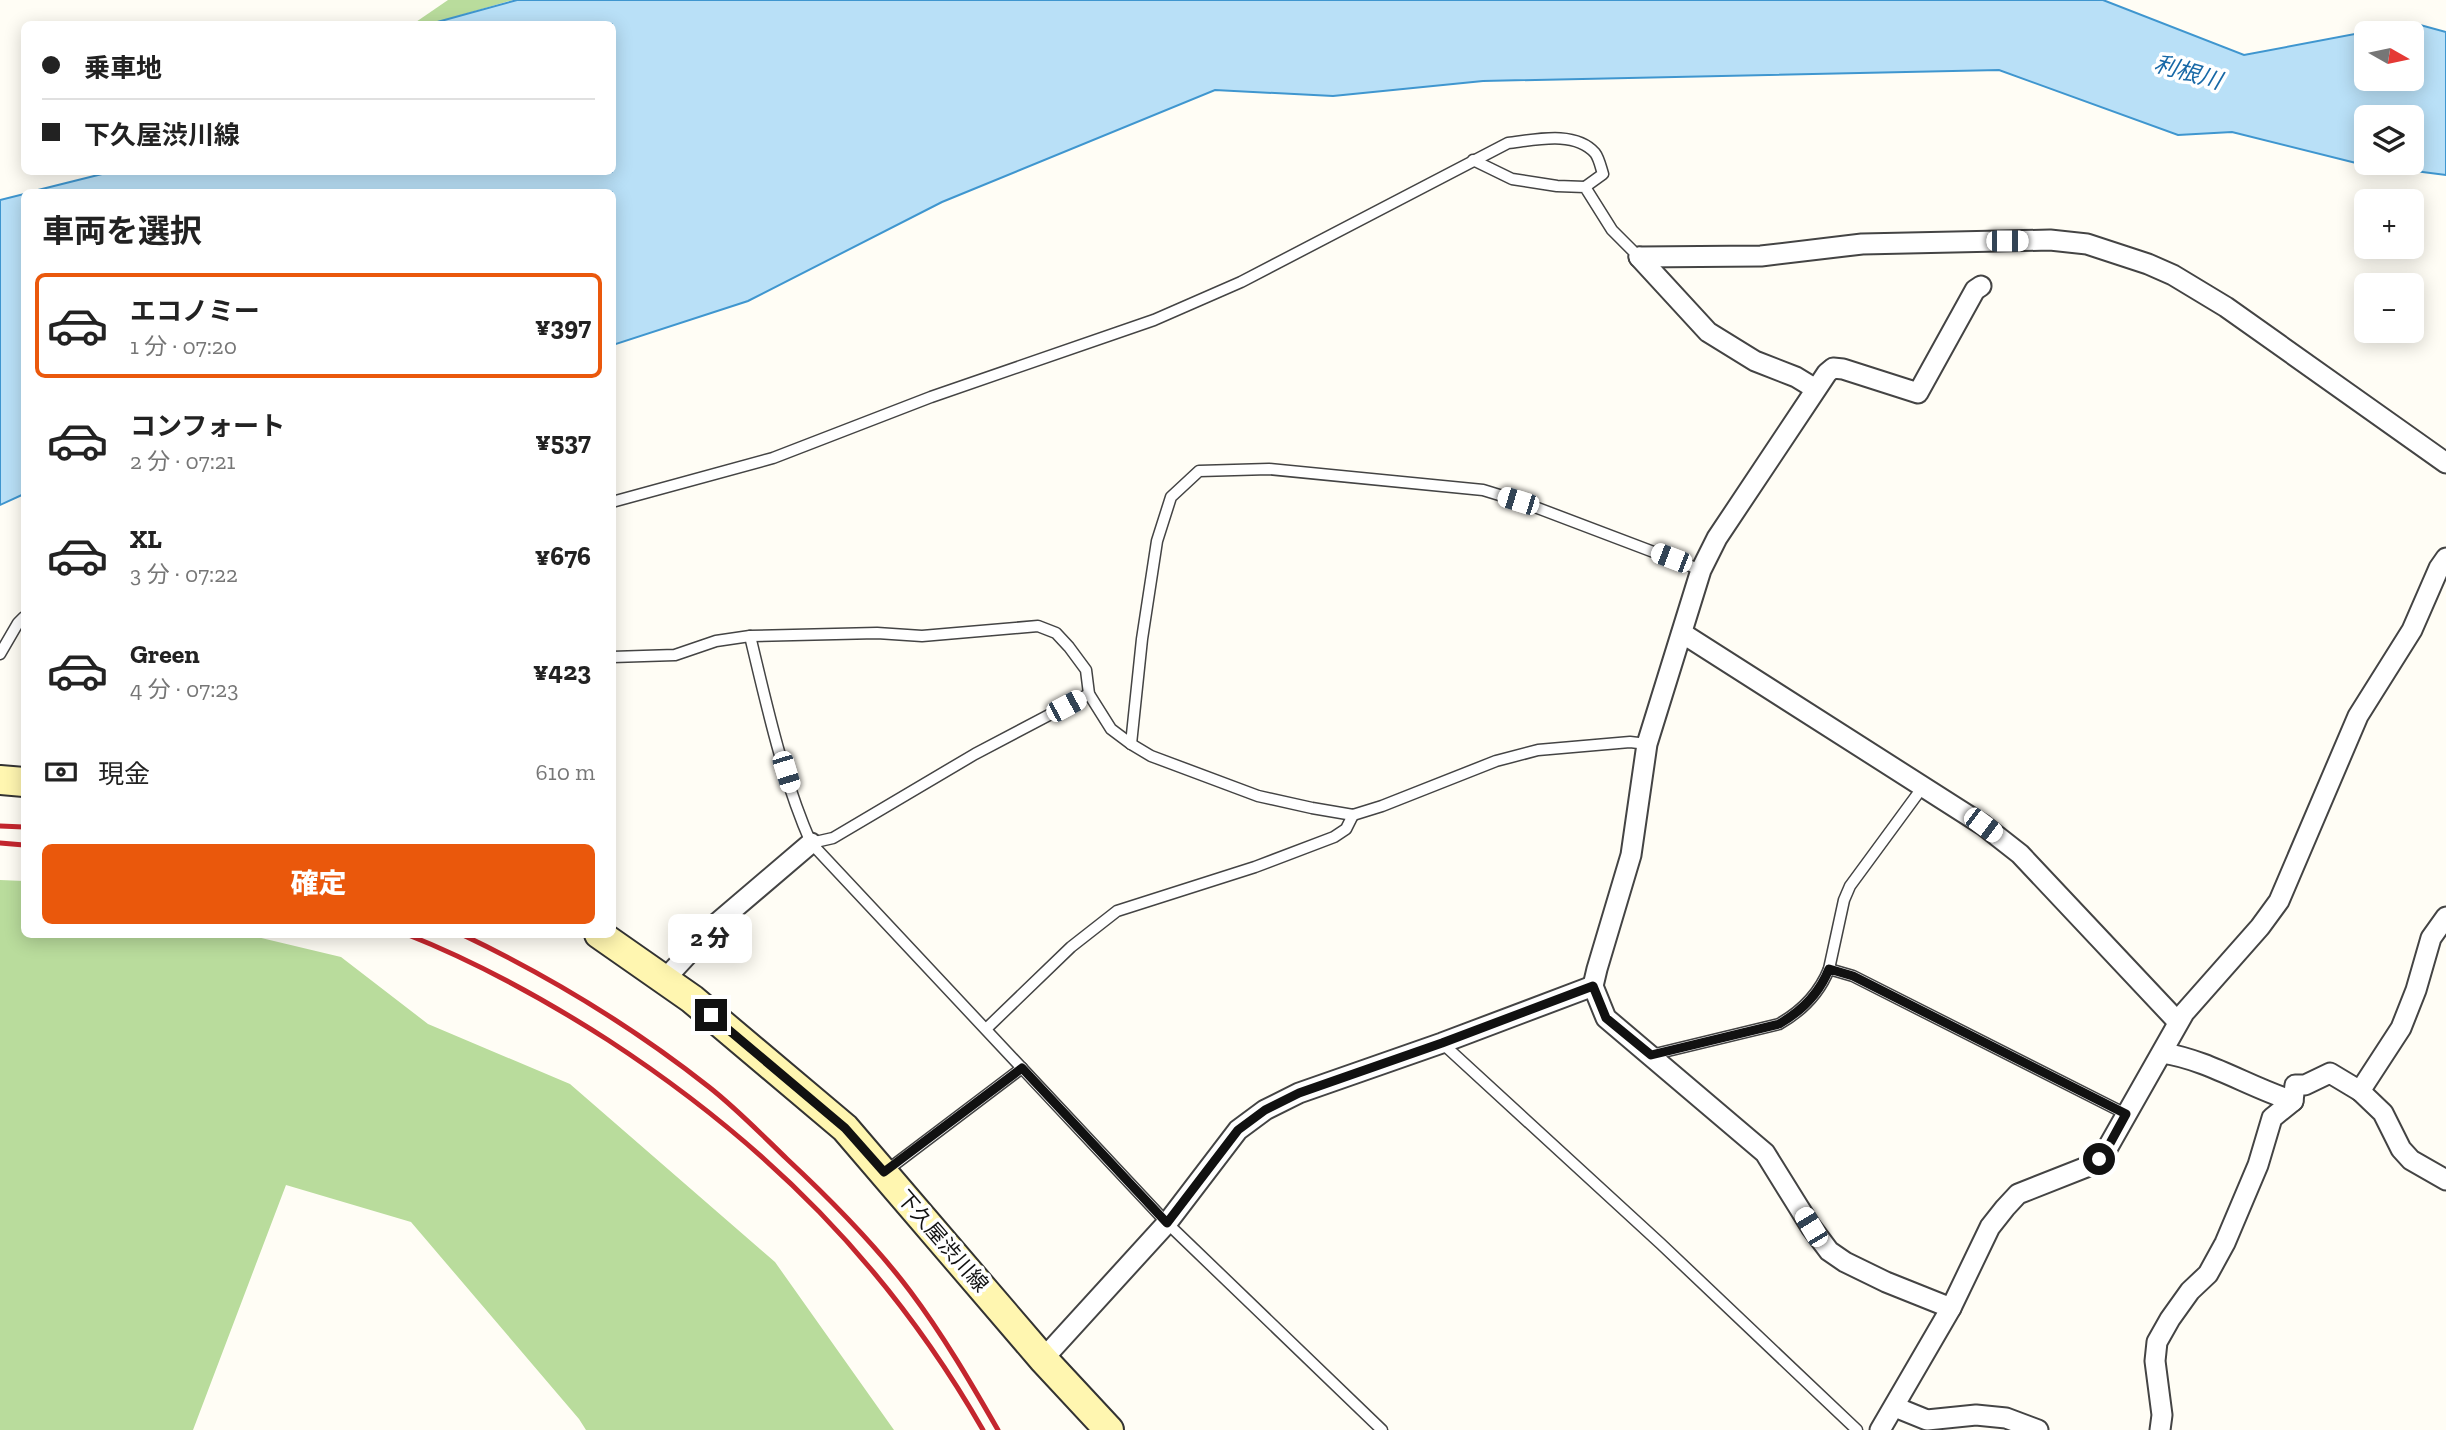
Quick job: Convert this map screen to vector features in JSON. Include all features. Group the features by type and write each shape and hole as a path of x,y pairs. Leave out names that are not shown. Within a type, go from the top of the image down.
{"main road":[{"path":"0,780 21,782"},
{"name":"下久屋渋川線","path":"605,938 692,999 845,1128 1043,1359 1109,1430"}],"street":[{"path":"1639,257 1761,256 1862,244 2050,240 2087,244 2173,275 2226,307 2446,463"},
{"path":"1639,257 1708,331 1755,361 1796,377 1814,388"},
{"path":"1951,1308 1886,1282 1829,1251 1765,1153 1606,1018 1593,986 1631,855 1647,744 1701,570 1717,538 1807,404 1814,388 1833,368 1918,393 1975,290 1981,286"},
{"path":"1880,1430 1951,1308 1990,1227 2018,1194 2099,1159 2163,1053 2178,1022 2260,927 2278,901 2358,716 2412,630 2446,558"},
{"path":"1682,633 1983,825 2020,854 2178,1022"},
{"path":"664,980 716,924 811,843"},
{"path":"2360,1091 2401,1028 2416,990 2431,938 2446,917"},
{"path":"1043,1359 1167,1223 1238,1130 1265,1110 1299,1093 1593,986"},
{"path":"2163,1053 2185,1056 2266,1093 2293,1101"},
{"path":"2160,1430 2162,1415 2155,1361 2157,1342 2169,1319 2190,1291 2208,1274 2225,1243 2258,1165 2272,1118 2293,1101 2295,1085 2305,1085 2330,1073 2360,1091 2383,1113 2401,1149 2411,1160 2446,1180"},
{"path":"1895,1407 1927,1420 1976,1415 2006,1418 2038,1430"}],"lane":[{"path":"616,501 773,458 931,397 1154,320 1241,282 1473,160 1508,143 1551,138 1581,143 1596,154 1603,174 1585,187 1557,186 1512,179 1473,160"},
{"path":"1585,187 1612,230 1639,257"},
{"path":"1131,744 1142,639 1157,541 1171,498 1199,471 1269,469 1483,490 1701,570"},
{"path":"0,654 21,620"},
{"path":"616,657 675,655 716,641 750,636 877,633 922,636 1038,626 1056,633 1086,670 1089,694 1111,729 1151,756 1258,796 1353,815 1496,761 1538,750 1630,742 1647,744"},
{"path":"750,636 777,744 798,813 811,843 1167,1223 1382,1430"},
{"path":"811,843 833,838 975,754 1089,694"},
{"path":"1651,1055 1779,1024 1807,1004 1822,986 1829,969 1844,900 1850,886 1922,788"},
{"path":"986,1029 1071,947 1117,911 1255,867 1334,836 1346,829 1353,815"},
{"path":"1829,969 1853,976 2126,1114"},
{"path":"1442,1043 1661,1244 1857,1430"},
{"path":"884,1172 1022,1068"}],"green space":[{"path":"448,0 513,0 440,21 417,21"},
{"path":"0,880 21,881 21,938 262,938 341,957 428,1024 570,1084 775,1262 894,1430 586,1430 411,1222 286,1185 193,1430 0,1430"}],"water":[{"name":"利根川","path":"517,0 2103,0 2244,55 2354,34 2354,91 2424,91 2424,26 2446,32 2446,175 2424,172 2424,105 2354,105 2354,162 2232,132 2178,135 1999,70 1483,81 1333,96 1215,90 942,202 748,301 616,344 616,189 42,189 98,175 616,175 616,21 441,21"},
{"path":"21,195 21,495 0,505 0,200"}],"railway":[{"path":"0,826 21,827"},
{"path":"0,843 21,845"},
{"path":"415,938 510,982 608,1040 720,1121 771,1165 820,1212 907,1314 983,1430"},
{"path":"469,938 526,967 620,1023 680,1065 739,1113 836,1206 896,1273 945,1342 998,1430"}],"route":[{"path":"711,1015 845,1128 884,1172 1022,1068 1167,1223 1238,1130 1265,1110 1299,1093 1593,986 1606,1018 1651,1055 1677,1049 1779,1024 1807,1004 1822,986 1829,969 1853,976 2126,1114 2099,1159"}]}
